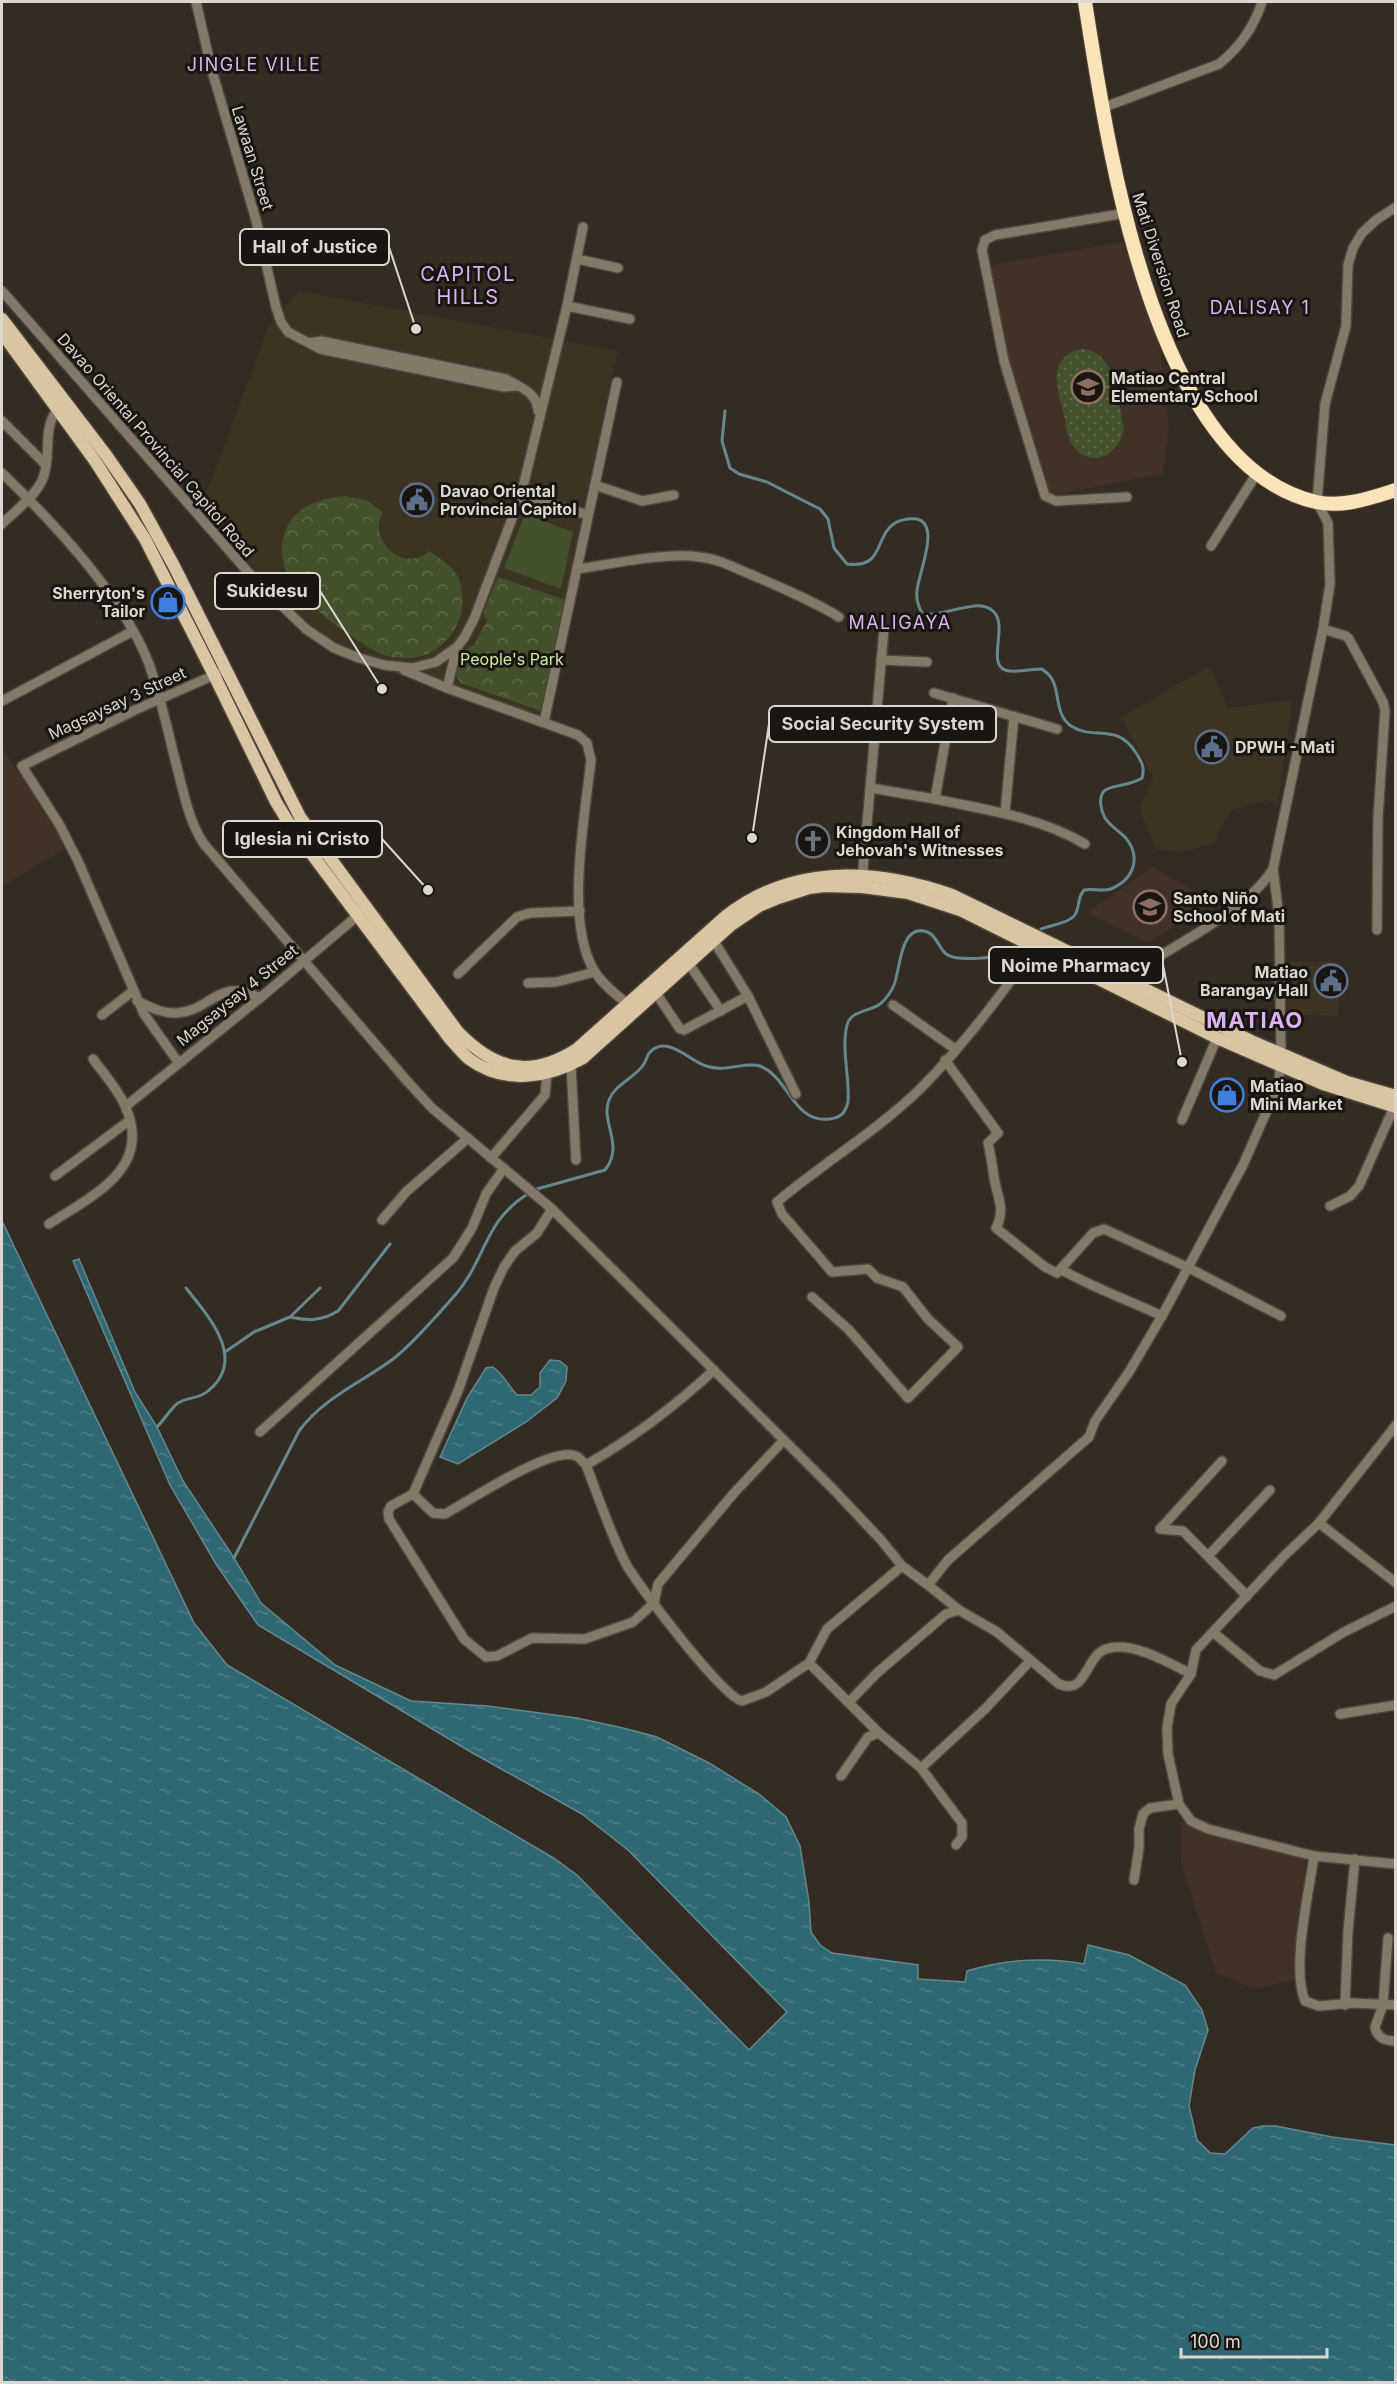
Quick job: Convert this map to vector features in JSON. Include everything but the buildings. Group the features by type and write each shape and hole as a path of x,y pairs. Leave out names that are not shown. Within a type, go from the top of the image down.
{"highway":[{"name":"Mati Diversion Road","path":"1084,2 1102,108 1118,183 1156,313 1185,381 1215,432 1257,473 1288,491 1317,502 1338,504 1395,490"}],"main road":[{"path":"2,319 61,406"},
{"path":"2,333 61,406 106,455 140,504 163,546 220,672 300,817 362,912 450,1039 469,1058 499,1073 515,1076 547,1074 571,1065 583,1058 632,1008 686,959 714,941 768,896"},
{"path":"362,912 458,1032 475,1049 502,1064 528,1066 557,1061 656,993 736,908 814,877 911,882 952,895 1123,985 1217,1038 1281,1060"},
{"path":"862,881 936,901 960,910 1281,1060 1323,1084 1395,1103"}],"street":[{"name":"Lawaan Street","path":"196,2 212,71 256,220 278,314 288,332 320,349 504,387 518,386"},
{"path":"1102,108 1219,64 1233,53 1245,38 1263,2"},
{"path":"928,1585 948,1560 1089,1437 1095,1421 1129,1372 1162,1316 1243,1165 1279,1083 1281,1060 1279,916 1274,869 1323,629 1329,584 1328,523 1317,502 1325,404 1346,327 1348,265 1353,248 1362,233 1395,207"},
{"path":"1126,213 995,235 985,240 982,250 1004,361 1045,496 1056,501 1127,497"},
{"name":"Davao Oriental Provincial Capitol Road","path":"2,291 207,526 286,611 306,629 334,648 367,661 399,668 430,664 447,655 464,638 474,619 521,495 538,416 567,306 583,227"},
{"path":"577,259 618,268"},
{"path":"567,306 630,319"},
{"path":"310,343 321,341 506,379 526,389 536,400 538,416"},
{"path":"544,722 617,382"},
{"path":"2,524 42,481 50,423 61,406"},
{"path":"2,421 46,465"},
{"path":"2,473 43,512 109,595 133,631 148,664 159,699 196,833 432,1108 552,1209 854,1511 902,1566 959,1610 997,1632 1064,1687 1079,1684 1099,1652 1108,1648 1122,1648 1156,1656 1191,1674"},
{"path":"1211,546 1257,473"},
{"path":"595,485 642,501 674,495"},
{"path":"521,495 588,514"},
{"path":"1328,523 1338,504"},
{"path":"577,569 675,556 699,557 720,561 806,598 839,618"},
{"path":"862,881 884,629"},
{"path":"1323,629 1349,639 1383,702 1385,710 1378,818 1377,930"},
{"path":"2,701 133,631"},
{"path":"447,688 457,647"},
{"path":"881,660 927,662"},
{"path":"399,668 447,688 578,735 587,743 591,760 580,865 580,911 583,941 595,972 606,986 632,1008"},
{"name":"Magsaysay 3 Street","path":"133,991 78,861 22,766 220,672"},
{"path":"934,693 1057,729"},
{"path":"935,799 953,698"},
{"path":"1005,813 1014,716"},
{"path":"871,788 1005,813 1057,829 1085,844"},
{"path":"1123,985 1132,973 1248,898 1274,869"},
{"path":"458,974 517,917 530,913 580,911"},
{"name":"Magsaysay 4 Street","path":"126,1106 362,912"},
{"path":"714,941 748,996 796,1094"},
{"path":"812,1297 849,1330 908,1398 957,1347 928,1319 903,1287 877,1278 868,1269 832,1272 782,1214 777,1202 790,1189 920,1089 1003,993 1035,947"},
{"path":"686,959 721,1011"},
{"path":"528,983 556,982 595,972"},
{"path":"102,1015 133,991 153,1029 178,1062"},
{"path":"137,1001 159,1010 179,1013 188,1011 226,992 246,993 260,998"},
{"path":"656,993 682,1030 748,996"},
{"path":"893,1005 956,1049"},
{"path":"1182,1120 1217,1038"},
{"path":"49,1224 82,1203 118,1174 131,1155 133,1141 126,1106 93,1059"},
{"path":"945,1060 998,1133 988,1143 1001,1205 1001,1218 996,1228 1045,1267 1058,1273 1093,1233 1104,1229 1187,1267 1281,1316"},
{"path":"571,1065 576,1160"},
{"path":"491,1158 545,1095 547,1074"},
{"path":"1330,1206 1350,1196 1359,1186 1395,1103"},
{"path":"55,1176 130,1120"},
{"path":"382,1220 406,1192 468,1138"},
{"path":"260,1432 453,1258 472,1228 486,1194 504,1168"},
{"path":"552,1209 537,1233 515,1251 504,1268 494,1288 458,1391 413,1494 390,1506 388,1512 389,1519 464,1639 486,1657 497,1656 532,1638 585,1640 633,1622 654,1603 658,1584 734,1493 784,1440"},
{"path":"1062,1270 1087,1284 1162,1316"},
{"path":"586,1465 651,1424 714,1370"},
{"path":"1395,1425 1319,1523 1196,1650 1191,1674 1171,1704 1167,1728 1168,1754 1179,1804 1191,1821 1208,1829 1314,1856 1395,1864"},
{"path":"413,1494 433,1513 445,1514 540,1460 564,1455 576,1456 586,1465 616,1545 628,1567 682,1641 737,1700 750,1700 766,1692 809,1663 827,1629 902,1566"},
{"path":"1222,1461 1160,1529 1183,1531 1246,1596"},
{"path":"1208,1556 1270,1491"},
{"path":"1319,1523 1395,1583"},
{"path":"1214,1633 1260,1671 1274,1675 1344,1632 1395,1606"},
{"path":"850,1701 877,1673 946,1614 959,1610"},
{"path":"921,1768 985,1709 1030,1661"},
{"path":"809,1663 850,1701 879,1733 921,1768 962,1822 962,1837 956,1845"},
{"path":"1340,1713 1395,1705"},
{"path":"841,1776 868,1737 879,1733"},
{"path":"1134,1880 1139,1848 1139,1829 1143,1814 1150,1808 1179,1804"},
{"path":"1314,1856 1299,1980 1305,2001 1310,2004 1395,2005"},
{"path":"1345,2004 1348,1931 1355,1859"},
{"path":"1388,1938 1383,2005 1375,2027 1380,2038 1395,2041"}],"shaded area":[{"name":"Matiao Central Elementary School","path":"1123,242 1159,346 1169,427 1163,474 1047,496 1028,443 984,266"},
{"name":"Davao Oriental Provincial Capitol","path":"299,291 618,351 538,725 391,672 337,644 307,623 275,593 201,508 268,328"},
{"name":"DPWH - Mati","path":"1210,666 1228,708 1293,700 1278,804 1266,800 1231,811 1213,844 1181,852 1156,849 1139,809 1153,777 1121,717"},
{"path":"2,744 9,759 70,845 2,887"},
{"name":"Santo Niño School of Mati","path":"1152,867 1213,901 1148,943 1087,913"},
{"path":"1288,961 1340,962 1338,1016 1287,1014"},
{"path":"1181,1821 1306,1854 1297,1979 1255,1989 1216,1973 1181,1862"}],"green space":[{"path":"1081,349 1093,352 1109,367 1114,378 1124,427 1118,444 1113,450 1099,458 1083,455 1072,445 1057,385 1058,367 1062,360"},
{"path":"346,496 366,500 383,512 379,523 380,534 391,551 409,559 419,557 429,551 458,577 461,585 462,608 455,630 448,639 430,652 408,658 392,657 377,652 340,628 314,607 293,585 287,574 283,561 282,543 291,519 315,502"},
{"path":"525,514 573,532 561,589 504,568"},
{"name":"People's Park","path":"498,577 566,600 541,711 461,683 455,676 462,652 474,645 487,621 483,613"}],"water":[{"path":"2,1221 194,1623 227,1665 555,1859 577,1875 749,2050 787,2012 628,1850 582,1814 471,1752 258,1625 216,1564 170,1485 73,1261 79,1259 135,1392 157,1427 183,1481 261,1603 335,1665 411,1701 487,1706 577,1718 657,1737 709,1763 759,1794 786,1817 800,1846 809,1902 811,1932 820,1945 832,1953 918,1965 918,1979 965,1982 967,1971 996,1964 1055,1960 1084,1964 1088,1945 1129,1955 1185,1985 1202,2010 1208,2030 1195,2070 1189,2106 1197,2140 1210,2153 1225,2154 1253,2128 1263,2126 1276,2126 1332,2137 1395,2145 1395,2382 2,2382"},
{"path":"550,1360 560,1361 567,1367 566,1381 557,1398 526,1422 458,1464 440,1457 467,1398 486,1368 493,1367 497,1370 517,1395 531,1395 540,1387 540,1373"}],"waterway":[{"path":"725,411 722,441 730,468 739,474 767,482 820,509 828,519 834,548 847,564 868,562 888,529 895,523 911,519 924,523 928,540 917,594 922,613 940,613 978,606 993,611 998,618 997,655 998,663 1002,668 1010,671 1042,669 1052,679 1062,716 1071,726 1088,732 1121,738 1138,756 1143,768 1142,778 1107,789 1102,794 1101,801 1105,818 1125,837 1133,852 1134,860 1130,873 1119,885 1111,889 1084,890 1074,916 1041,929"},
{"path":"537,1189 605,1170 611,1161 613,1152 607,1117 609,1100 612,1094 640,1069 649,1053 656,1047 671,1047 713,1068 760,1066 770,1072 799,1107 808,1114 818,1119 834,1118 842,1114 848,1102 845,1034 849,1020 861,1012 876,1007 888,995 894,985 902,951 910,935 916,931 928,932 946,954 958,958 996,956 1020,946"},
{"path":"234,1558 299,1431 319,1409 381,1368 417,1337 466,1281 493,1229 502,1217 512,1205 526,1195"},
{"path":"290,1317 315,1319 338,1311 390,1244"},
{"path":"157,1427 178,1403 208,1391 219,1379 225,1365 220,1338 213,1324 186,1288"},
{"path":"225,1352 254,1332 290,1317 320,1288"}],"place":[{"name":"Hall of Justice","path":"416,329"},
{"name":"Matiao Central Elementary School","path":"1088,387"},
{"name":"Davao Oriental Provincial Capitol","path":"417,500"},
{"name":"Sherryton's Tailor","path":"168,602"},
{"name":"Sukidesu","path":"382,689"},
{"name":"DPWH - Mati","path":"1212,747"},
{"name":"Social Security System","path":"752,838"},
{"name":"Kingdom Hall of Jehovah's Witnesses","path":"813,841"},
{"name":"Iglesia ni Cristo","path":"428,890"},
{"name":"Santo Niño School of Mati","path":"1150,907"},
{"name":"Matiao Barangay Hall","path":"1331,981"},
{"name":"Noime Pharmacy","path":"1182,1062"},
{"name":"Matiao Mini Market","path":"1227,1095"}],"district":[{"name":"JINGLE VILLE","path":"254,65"},
{"name":"CAPITOL HILLS","path":"468,286"},
{"name":"DALISAY 1","path":"1260,308"},
{"name":"MALIGAYA","path":"900,623"},
{"name":"MATIAO","path":"1255,1020"}]}
